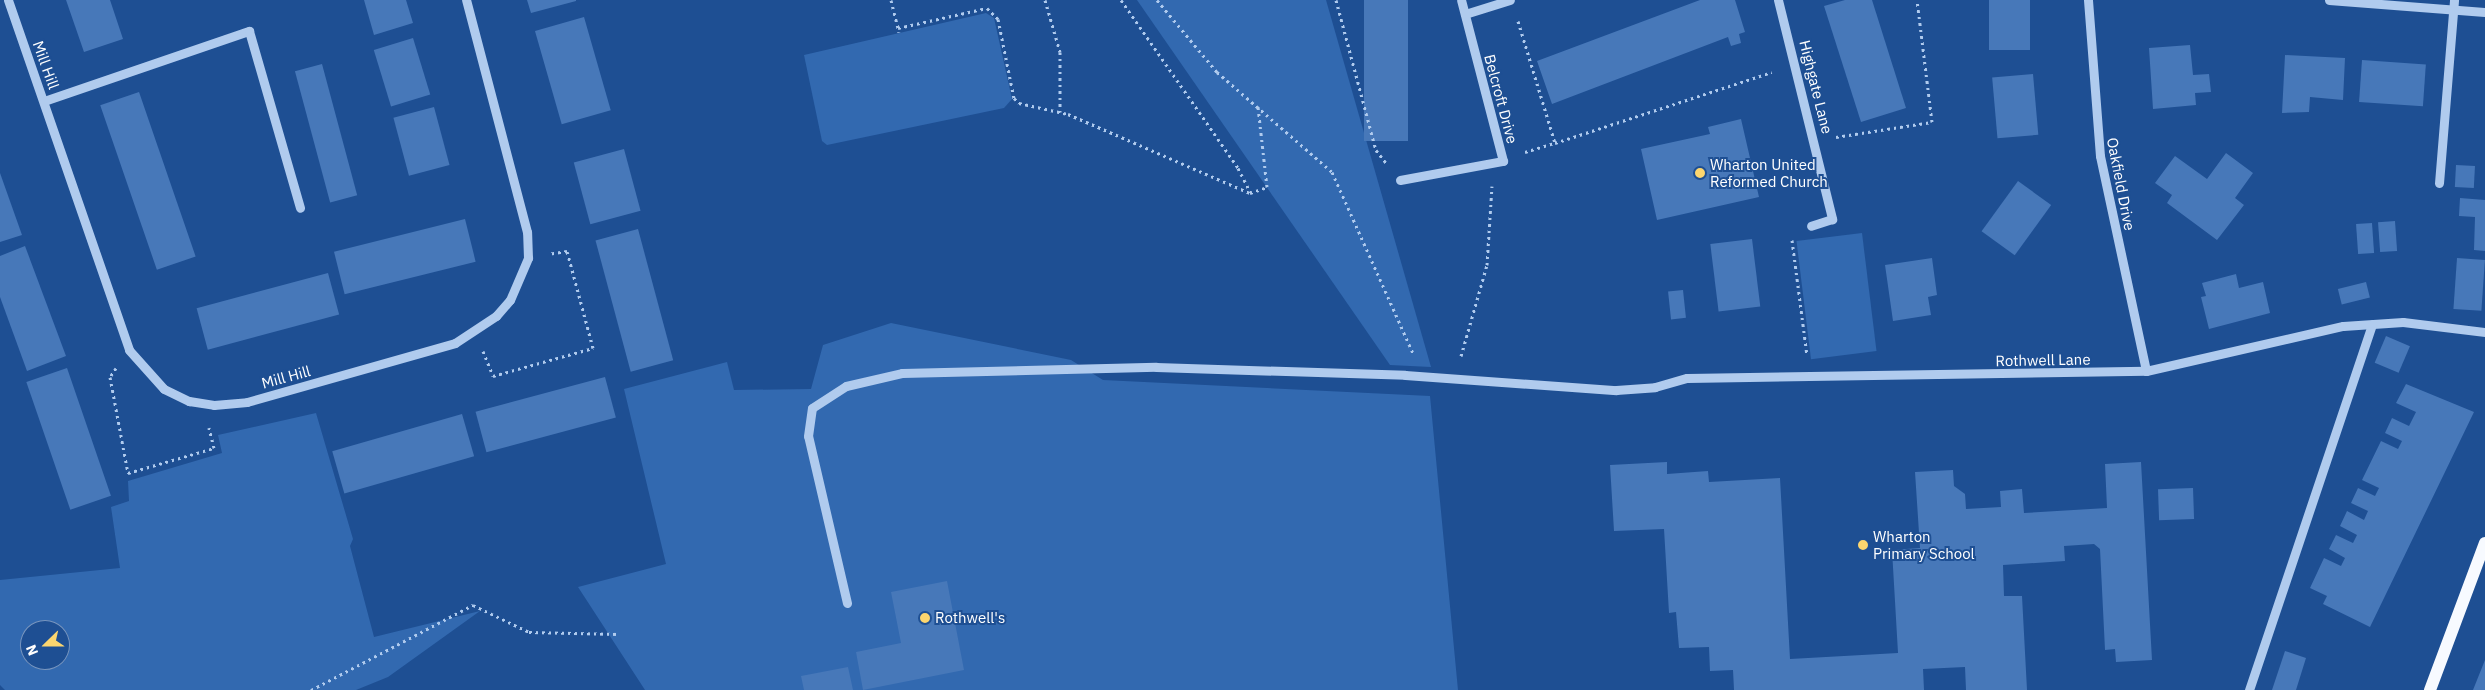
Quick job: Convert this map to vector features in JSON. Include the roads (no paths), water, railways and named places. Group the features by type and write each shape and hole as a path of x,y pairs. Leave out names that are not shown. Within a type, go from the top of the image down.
{"main road":[{"path":"2430,690 2485,543"}],"street":[{"name":"Mill Hill","path":"8,0 129,350 164,389 203,403 247,402 428,352 476,331 510,300 528,258 527,232 466,0"},
{"name":"Belcroft Drive","path":"1400,180 1493,163 1503,158 1462,0"},
{"path":"1465,14 1510,0"},
{"name":"Highgate Lane","path":"1778,0 1797,64 1816,140 1832,219 1811,226"},
{"name":"Oakfield Drive","path":"2088,0 2100,156 2146,371"},
{"path":"2329,0 2454,5 2485,12"},
{"path":"2439,183 2454,5"},
{"path":"44,100 249,31 300,208"},
{"name":"Rothwell Lane","path":"847,603 808,436 812,408 846,386 902,373 1156,367 1415,377 1616,390 1655,387 1687,378 2146,371 2325,330 2372,324 2393,323 2485,332"},
{"path":"2248,690 2372,324"}],"place":[{"name":"Wharton United Reformed Church","path":"1700,173"},
{"name":"Wharton Primary School","path":"1863,545"},
{"name":"Rothwell's","path":"925,618"}]}
